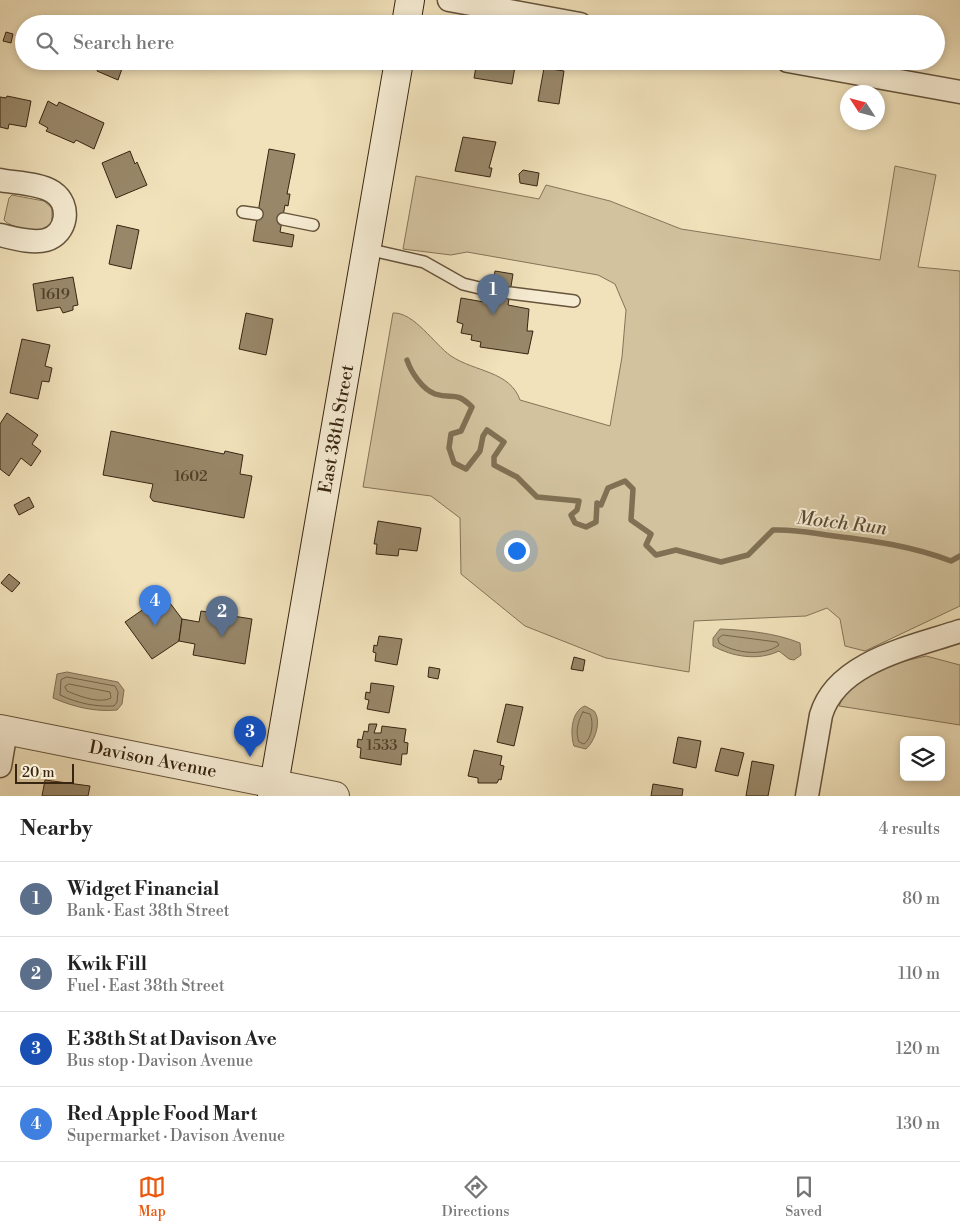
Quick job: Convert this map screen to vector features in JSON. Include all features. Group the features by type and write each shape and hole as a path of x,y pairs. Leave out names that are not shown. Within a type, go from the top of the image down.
{"main road":[{"path":"408,15 410,0"},
{"name":"East 38th Street","path":"273,790 398,70"},
{"name":"Davison Avenue","path":"3,730 209,770 273,790 335,796"}],"street":[{"path":"449,0 531,15"},
{"path":"838,70 960,92"},
{"path":"0,235 44,241 60,231 65,217 61,202 53,192 1,183"},
{"path":"807,796 821,715 825,702 832,690 848,676 874,661 960,631"},
{"path":"0,766 3,730"}],"lane":[{"path":"244,212 257,214"},
{"path":"283,219 313,225"},
{"path":"367,249 424,262 463,284 492,291"},
{"path":"510,292 574,301"}],"shaded area":[{"path":"895,166 936,175 918,267 960,271 960,606 865,651 845,646 840,619 827,608 806,616 694,621 689,672 606,658 525,626 461,574 460,518 431,496 363,487 393,313 401,314 416,323 451,356 491,373 508,383 515,390 520,400 610,426 622,357 626,310 615,284 598,275 467,252 451,255 403,249 416,176 539,199 546,185 610,201 681,229 880,260"},
{"path":"12,195 44,201 52,208 52,222 44,229 39,230 16,227 7,223 4,220 9,198"},
{"path":"926,656 960,665 960,725 839,706 846,694 864,677 887,666"}],"water":[{"path":"720,629 760,633 791,640 800,643 801,655 794,660 789,659 779,651 754,657 729,653 713,646 713,638"},
{"path":"67,672 118,682 124,690 122,704 117,710 100,710 76,706 53,698 57,674"},
{"path":"585,706 594,711 597,720 595,736 586,749 574,746 572,735 574,718 580,709"}],"building":[{"path":"6,32 13,34 11,43 3,41"},
{"path":"97,70 122,70 118,80"},
{"path":"475,70 514,70 512,84 474,78"},
{"path":"544,70 564,71 559,104 538,101"},
{"path":"7,96 31,101 26,127 9,124 8,129 0,127 0,97 6,98"},
{"path":"48,101 57,106 59,102 104,123 94,149 76,140 74,143 46,131 48,128 39,123"},
{"path":"463,137 496,142 489,168 492,168 490,177 455,171"},
{"path":"269,149 295,154 287,194 290,194 288,206 285,205 280,232 294,235 292,247 253,241"},
{"path":"130,151 147,185 116,198 102,163"},
{"path":"523,170 539,173 537,186 520,183 519,174"},
{"path":"117,225 139,230 131,269 109,264"},
{"path":"495,271 513,274 508,305 529,309 527,331 533,331 528,354 480,347 481,342 471,340 472,335 461,333 463,324 457,322 461,298 490,303"},
{"path":"73,277 78,305 73,306 73,310 63,313 60,307 37,311 33,284"},
{"path":"246,313 273,319 266,355 239,349"},
{"path":"22,339 50,345 45,366 52,368 49,382 42,381 38,399 10,393"},
{"path":"7,413 38,435 32,444 41,451 31,466 21,458 9,476 0,469 0,424"},
{"path":"111,431 224,454 225,451 243,455 240,474 252,476 244,518 153,501 150,497 153,484 103,475"},
{"path":"29,497 34,507 19,515 14,505"},
{"path":"378,521 421,528 417,551 399,549 398,556 376,554 377,544 374,544"},
{"path":"9,574 20,583 12,592 1,583"},
{"path":"164,595 182,619 179,641 152,659 125,622"},
{"path":"201,611 252,619 245,664 193,655 195,644 179,641 182,619 199,622"},
{"path":"379,636 402,639 397,665 375,661 374,645 377,646"},
{"path":"574,657 585,660 583,671 571,669"},
{"path":"429,667 440,669 438,679 428,677"},
{"path":"371,683 394,686 389,713 367,709 369,700 365,699 366,692 370,693"},
{"path":"506,704 523,707 514,746 497,742"},
{"path":"369,724 377,724 374,733 381,733 382,726 406,729 404,742 408,743 407,754 402,754 401,765 360,758 361,748 357,747 358,739 362,740 364,731 368,732"},
{"path":"678,737 701,741 696,768 673,763"},
{"path":"721,748 744,753 738,776 715,771"},
{"path":"474,750 502,756 500,765 504,766 501,780 499,779 497,783 478,783 478,778 468,776"},
{"path":"752,761 774,765 768,796 746,796"},
{"path":"45,780 90,786 88,796 42,796"},
{"path":"653,784 683,789 682,796 651,796"}],"waterway":[{"name":"Motch Run","path":"407,360 418,380 430,392 441,396 458,397 472,407 461,431 451,434 449,448 454,463 466,469 480,451 483,436 487,430 504,442 494,457 494,465 517,477 537,497 579,501 577,510 571,515 575,523 586,527 596,522 597,503 601,505 608,488 625,481 633,489 631,520 651,534 646,545 656,555 676,550 721,562 748,555 773,530 782,530 893,545 922,551 951,561 960,556"}],"place":[{"name":"Widget Financial","path":"493,315"},
{"name":"Red Apple Food Mart","path":"155,626"},
{"name":"Kwik Fill","path":"222,637"},
{"name":"E 38th St at Davison Ave","path":"250,757"}]}
